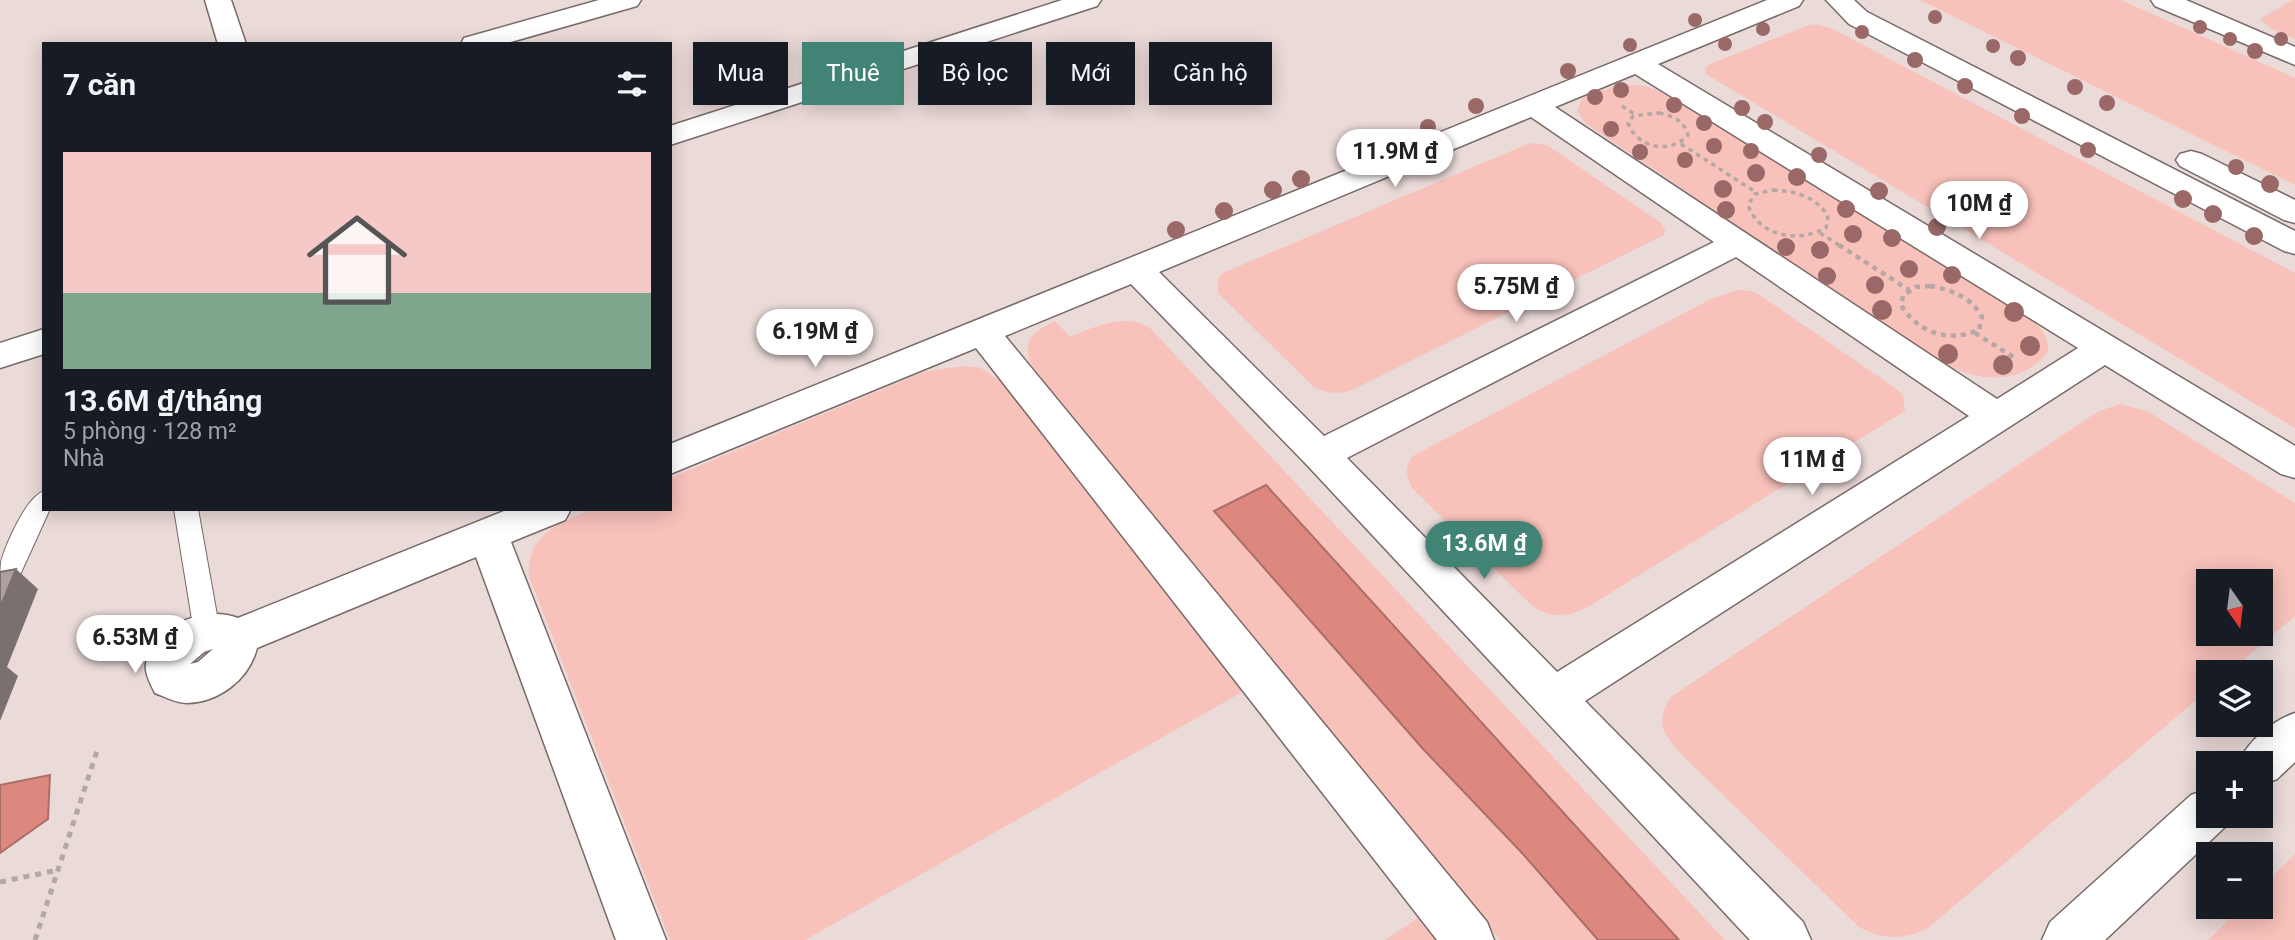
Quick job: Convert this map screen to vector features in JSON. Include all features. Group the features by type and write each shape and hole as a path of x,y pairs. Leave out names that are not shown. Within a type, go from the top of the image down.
{"street":[{"path":"218,0 231,42"},
{"path":"481,42 628,0"},
{"path":"672,135 1088,0"},
{"path":"672,459 1790,0"},
{"path":"1839,0 1858,18 2295,244"},
{"path":"1866,0 1885,6 2295,213"},
{"path":"2164,0 2295,57"},
{"path":"2195,13 2222,0"},
{"path":"1636,63 2295,464"},
{"path":"1533,105 1997,417"},
{"path":"1320,455 1738,243"},
{"path":"1136,269 1320,455 1785,940"},
{"path":"982,331 1469,940"},
{"path":"0,356 42,342"},
{"path":"1553,698 2105,348"},
{"path":"221,635 546,511"},
{"path":"488,535 641,940"},
{"path":"2273,753 2295,733"},
{"path":"2067,940 2196,822"}],"lane":[{"path":"0,592 33,516 42,503"},
{"path":"187,511 221,635"}],"path":[{"path":"1681,144 1687,138 1688,130 1672,117 1645,113 1633,116 1628,123 1630,132 1644,142 1665,146 1681,144 1758,193"},
{"path":"1773,190 1787,191 1816,202 1826,211 1829,220 1820,233 1806,237 1792,236 1763,226 1748,209 1751,197 1773,190"},
{"path":"1820,233 1909,290"},
{"path":"1930,286 1964,297 1982,317 1981,326 1975,332 1953,337 1919,326 1907,316 1901,305 1903,296 1909,290 1930,286"},
{"path":"1975,332 2019,361"},
{"path":"35,940 97,751"},
{"path":"0,882 58,869"}],"shaded area":[{"path":"1920,0 2121,0 2295,78 2295,185"},
{"path":"2295,0 2295,39 2270,28 2260,19"},
{"path":"1812,24 1831,28 2295,273 2295,428 1706,74 1708,65"},
{"path":"1621,84 1646,86 1669,96 2016,308 2043,332 2048,352 2036,364 2022,372 1993,378 1963,372 1934,358 1585,123 1577,110 1583,98"},
{"path":"1530,143 1547,145 1661,223 1665,229 1664,235 1345,392 1332,393 1315,388 1218,293 1218,278 1225,272"},
{"path":"1738,290 1760,295 1895,388 1903,395 1905,411 1586,608 1571,614 1549,614 1529,603 1412,488 1407,472 1413,456 1711,299"},
{"path":"1055,321 1070,337 1119,321 1149,327 1725,940 1500,940 1033,368 1028,351 1030,339 1040,329"},
{"path":"963,366 981,368 1007,386 1244,691 805,940 670,940 529,576 531,555 535,546 555,527 590,511 672,511 672,477 924,372"},
{"path":"2120,404 2147,411 2295,503 2295,616 2273,635 2273,569 2196,569 2196,646 2260,646 2243,660 2196,660 2196,700 1928,928 1910,935 1885,936 1859,927 1680,753 1665,733 1662,720 1671,697 2097,412"},
{"path":"1266,485 1679,940 1598,940 1523,854 1424,750 1214,511"},
{"path":"50,775 48,819 0,853 0,785"},
{"path":"2295,854 2295,940 2208,940 2230,919 2273,919 2273,876"},
{"path":"1421,916 1440,940 1385,940"}],"building":[{"path":"16,569 0,608 0,572"}]}
